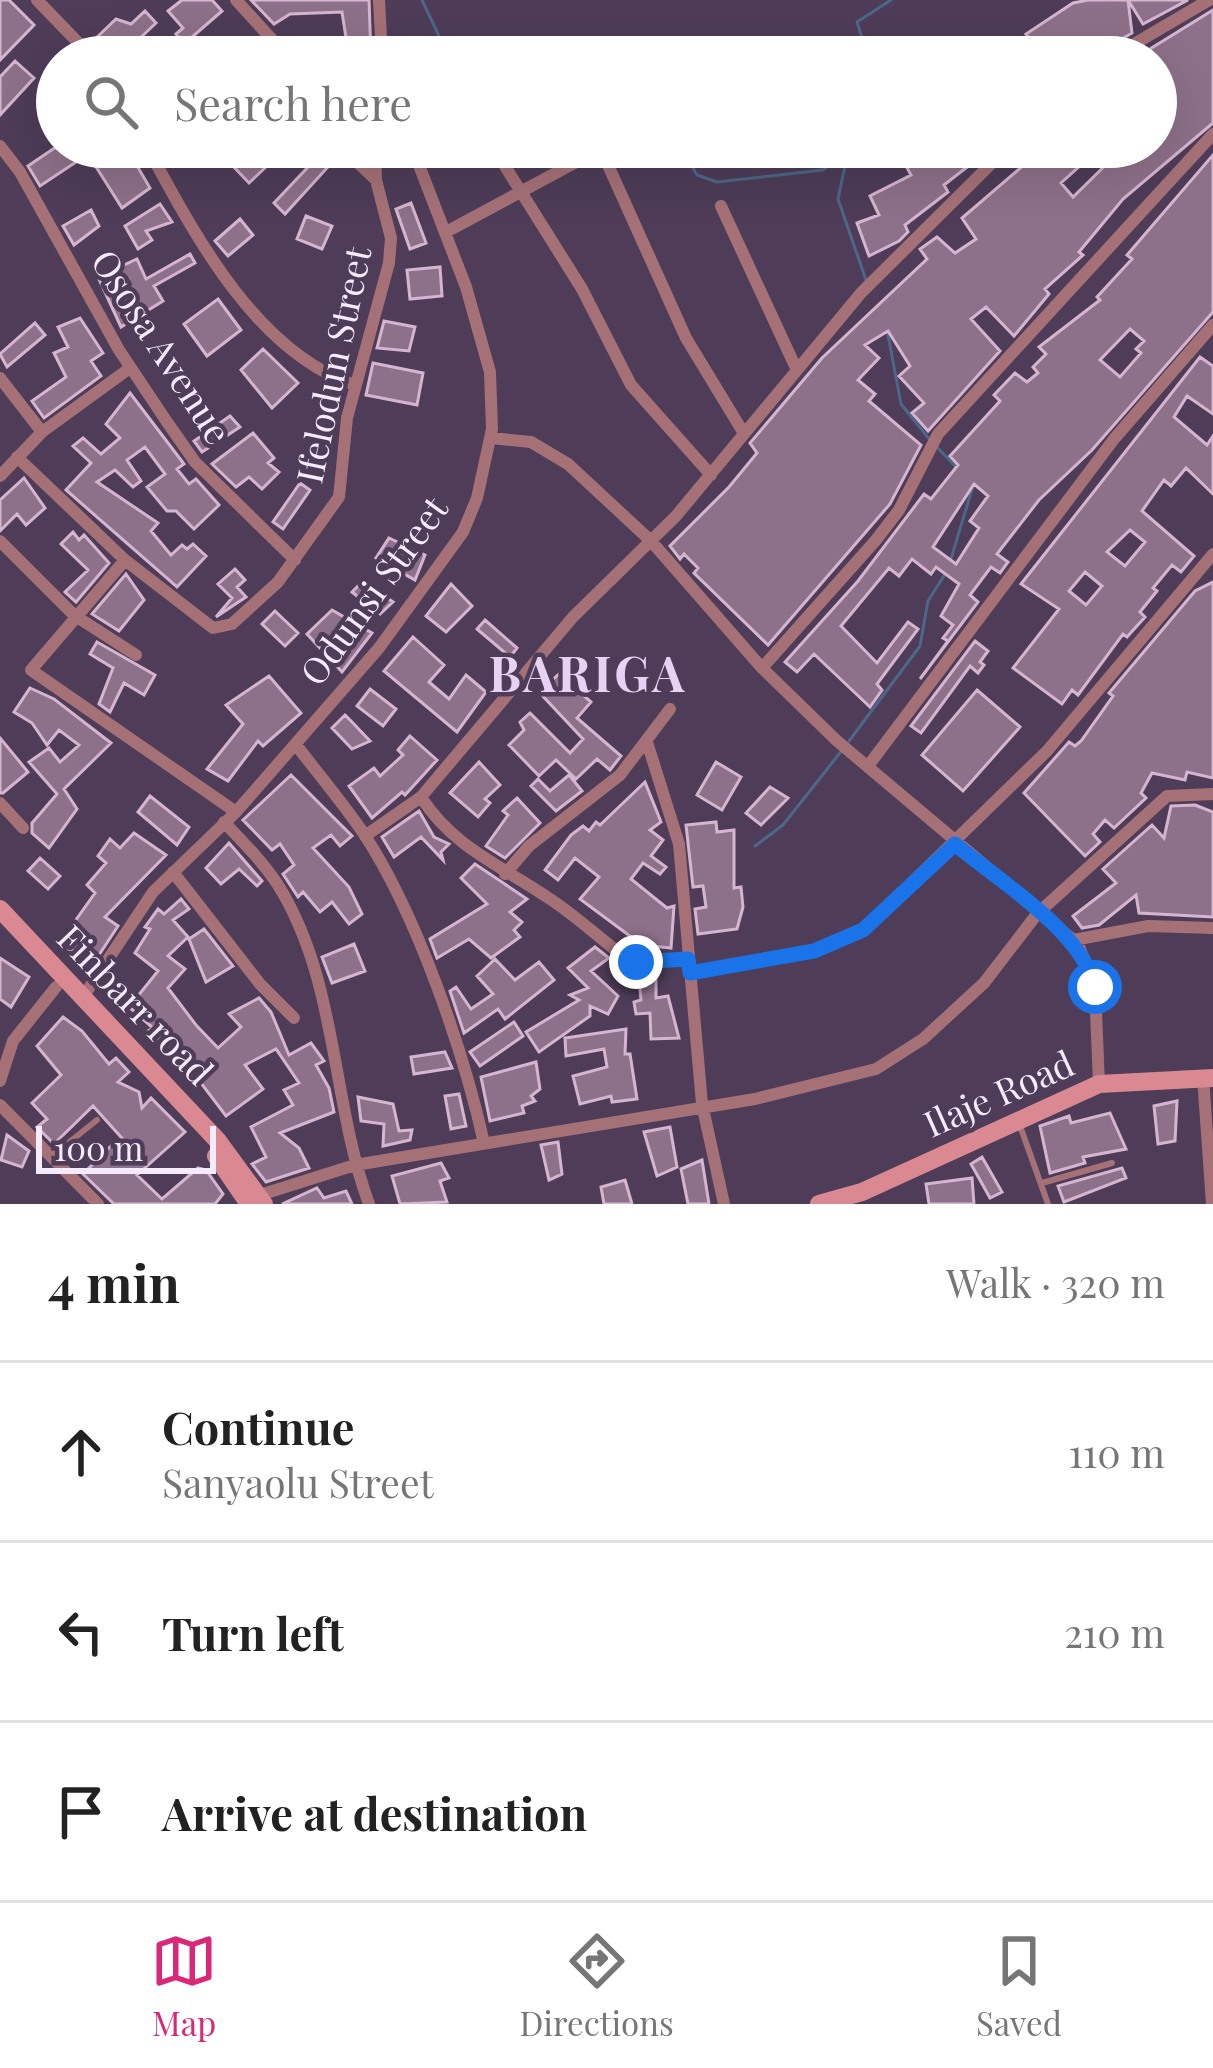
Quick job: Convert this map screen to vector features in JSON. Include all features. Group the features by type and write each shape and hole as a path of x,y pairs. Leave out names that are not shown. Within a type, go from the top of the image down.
{"main road":[{"name":"Finbarr road","path":"0,909 218,1141 258,1201"},
{"name":"Finbarr road","path":"0,925 258,1201"},
{"name":"Ilaje Road","path":"819,1204 849,1200 1099,1084 1208,1077"}],"street":[{"path":"37,0 72,36"},
{"path":"236,0 269,36"},
{"path":"379,0 381,36"},
{"path":"1148,36 1209,0"},
{"path":"762,668 876,540 938,434 1213,134"},
{"name":"Ososa Avenue","path":"0,146 20,172 130,368 195,461 296,560"},
{"path":"160,168 219,264 262,321 298,359 354,385"},
{"path":"363,168 376,180"},
{"name":"Ifelodun Street","path":"125,560 212,628 232,624 296,560 340,497 354,385 389,263 391,238 376,168"},
{"name":"Odunsi Street","path":"83,997 153,892 297,746 379,648 463,532 491,438 490,372 420,168"},
{"path":"506,168 582,289 631,385 711,475"},
{"path":"446,232 562,168"},
{"path":"611,168 686,338 743,432"},
{"path":"365,836 421,797 573,616 651,542 711,475 795,366 861,292 988,168"},
{"path":"721,206 795,366"},
{"path":"864,762 1114,440 1213,325"},
{"path":"0,476 42,432 130,368"},
{"path":"0,378 42,432"},
{"path":"491,438 531,442 555,454 651,542 762,668 836,740 1036,914 1074,940 1095,987 1099,1084"},
{"path":"17,457 125,560 31,670 230,817 278,884 298,922 320,985 355,1166 369,1204"},
{"path":"0,541 74,615 136,655"},
{"path":"421,797 452,835 505,874 559,904 636,962 689,966 814,951 863,930 955,844 1047,751 1213,554"},
{"path":"505,874 529,846 620,775 670,709"},
{"path":"647,742 680,844 702,1104 724,1204"},
{"path":"297,746 365,836 461,1054 484,1143"},
{"path":"258,1201 355,1166 839,1082 900,1056 984,983 1036,914 1167,796 1213,794"},
{"path":"0,803 23,828"},
{"path":"172,872 260,984 295,1018"},
{"path":"1074,940 1148,926 1213,928"},
{"path":"0,1081 14,1041 56,987"},
{"path":"1208,1077 1212,1204"},
{"path":"0,1105 98,1204"}],"lane":[{"path":"52,1156 97,1120"},
{"path":"1018,1120 1048,1204"},
{"path":"1042,1183 1112,1163"}],"building":[{"path":"0,0 9,0 34,25 0,60"},
{"path":"182,0 212,0 222,11 193,36 178,36 183,28 168,11"},
{"path":"251,0 369,0 370,36 346,36 342,12 290,14 274,24"},
{"path":"1128,0 1132,33 1026,34 1073,3"},
{"path":"1128,0 1188,0 1143,24"},
{"path":"1213,10 1213,123 1177,153 1177,36 1171,36"},
{"path":"145,11 156,23 142,36 98,36 116,19 131,24"},
{"path":"15,61 34,78 0,115 0,77"},
{"path":"1213,155 1213,312 1092,450 1039,500 997,554 1008,562 1000,573 991,567 970,595 978,602 920,679 948,641 943,638 953,625 941,616 959,584 936,567 931,574 912,559 899,576 889,568 841,626 877,663 908,622 918,629 877,684 882,690 870,707 814,654 797,672 785,662 858,581 924,494 931,499 958,465 950,456 1000,401 994,395 1015,373 1027,382 1038,373 1033,367 1046,354 1039,347 1100,300 1097,297 1132,259 1127,255","holes":["1130,329 1144,341 1136,349 1141,353 1120,377 1100,360","974,484 988,496 970,521 979,528 956,564 933,547"]},
{"path":"36,161 36,168 67,168 40,186 28,166"},
{"path":"97,168 138,168 150,188 122,208"},
{"path":"235,168 265,168 249,183"},
{"path":"307,168 327,168 285,214 274,203"},
{"path":"907,168 966,168 944,185 948,192 905,225 908,232 899,241 869,256 857,223 879,215 870,196 911,175"},
{"path":"1020,168 1078,168 1061,183 1073,197 1103,168 1160,168 1123,199 1079,252 1083,255 1045,289 1049,294 1014,336 986,307 971,319 1000,351 928,431 912,413 924,403 899,376 910,366 888,331 865,345 879,358 858,380 875,394 869,401 921,445 890,504 768,645 694,573 698,568 684,554 680,559 670,546 757,453 750,443 822,358 927,259 920,249 937,237 955,253 976,239 962,218"},
{"path":"411,203 426,243 410,249 396,209"},
{"path":"160,204 172,222 146,231 152,240 138,249 125,226"},
{"path":"91,210 99,226 74,245 63,226"},
{"path":"306,216 332,226 322,249 297,239"},
{"path":"240,219 253,235 228,256 215,241"},
{"path":"190,254 195,263 154,286 163,301 121,327 98,277 137,259 146,279"},
{"path":"440,267 442,296 410,299 407,270"},
{"path":"218,299 241,330 207,356 184,324"},
{"path":"80,318 103,353 91,361 101,376 44,418 32,401 66,377 54,353 68,347 58,327"},
{"path":"384,321 415,327 409,351 377,348"},
{"path":"35,323 45,335 7,367 0,354"},
{"path":"263,349 298,383 272,408 241,370"},
{"path":"1200,357 1213,366 1213,414 1187,396 1174,417 1207,445 1213,436 1213,494 1186,468 1171,486 1164,480 1142,511 1194,556 1181,572 1172,565 1140,612 1145,617 1127,637 1123,634 1078,695 1072,690 1062,704 1013,668 1059,609 1021,584","holes":["1130,530 1145,542 1125,566 1107,552","1085,572 1102,586 1086,605 1069,591"]},
{"path":"373,363 423,373 417,405 366,395"},
{"path":"130,393 184,464 177,469 189,484 196,479 219,505 194,529 176,511 167,511 147,487 165,474 145,447 127,460 141,481 133,487 115,470 97,482 158,523 151,531 171,555 182,545 187,549 193,544 206,556 177,587 66,490 91,463 73,446 83,438 101,454 120,438 106,424"},
{"path":"230,416 240,427 202,452 194,441"},
{"path":"253,433 274,458 268,463 279,472 262,489 249,477 236,487 212,464"},
{"path":"24,478 45,508 26,525 17,514 0,531 0,500"},
{"path":"300,483 310,490 283,529 273,522"},
{"path":"73,532 79,540 84,535 109,563 76,602 65,592 88,570 61,544"},
{"path":"389,538 425,555 415,580 376,558"},
{"path":"235,569 245,580 237,587 246,597 216,617 232,598 218,584"},
{"path":"126,574 144,600 119,631 92,614"},
{"path":"363,581 393,602 380,614 352,592"},
{"path":"1213,582 1213,778 1187,772 1185,780 1152,773 1141,793 1146,798 1114,828 1105,820 1093,834 1100,842 1085,856 1024,793 1069,742 1075,746 1081,741 1113,696 1109,693 1195,591"},
{"path":"451,584 472,606 446,632 426,616"},
{"path":"332,610 372,633 342,672 307,634"},
{"path":"275,611 298,633 285,646 262,624"},
{"path":"485,620 517,648 510,657 477,629"},
{"path":"413,637 444,665 429,682 449,699 466,675 486,692 457,732 384,671"},
{"path":"975,641 988,651 980,662 984,665 978,673 970,666 921,733 911,726"},
{"path":"97,642 155,675 144,695 124,683 110,712 99,704 113,668 90,654"},
{"path":"559,674 591,702 577,718 621,756 610,770 597,759 576,779 556,760 539,776 509,745 524,730 520,722 530,713 570,753 583,739 539,692"},
{"path":"269,676 301,713 263,746 258,741 228,781 207,769 243,724 226,705"},
{"path":"30,688 54,699 111,743 64,789 77,809 49,848 32,833 32,823 57,794 29,762 49,748 60,762 79,745 59,730 47,745 32,723 14,712"},
{"path":"370,689 396,709 383,726 357,706"},
{"path":"977,690 1020,727 963,791 922,755"},
{"path":"345,715 370,741 352,749 332,728"},
{"path":"410,736 437,760 405,795 402,792 372,818 349,786 374,768 380,776 403,755 398,750"},
{"path":"0,738 28,772 3,793 0,793"},
{"path":"479,762 500,785 485,799 490,803 478,817 450,793"},
{"path":"716,762 741,777 722,810 697,795"},
{"path":"291,775 352,836 340,846 331,835 313,848 349,887 362,914 349,924 332,902 320,912 303,892 298,897 283,874 294,865 280,844 272,850 243,820"},
{"path":"569,775 582,791 556,811 531,786 538,779 550,791"},
{"path":"645,782 661,822 650,830 663,840 651,856 666,867 660,874 643,863 631,879 667,908 674,906 671,948 642,945 580,899 599,877 575,858 558,880 545,870 571,835 583,826 589,831 596,822 600,825"},
{"path":"770,787 788,798 761,825 746,813"},
{"path":"150,796 189,827 177,845 138,812"},
{"path":"517,798 540,823 505,858 486,846 508,815 503,811"},
{"path":"1195,805 1213,812 1213,917 1139,913 1136,895 1099,925 1082,928 1073,916 1116,883 1103,869 1152,825 1164,838 1171,806"},
{"path":"419,811 434,837 449,844 441,852 443,860 421,837 394,857 382,837"},
{"path":"716,822 717,832 734,830 734,888 741,887 743,907 737,929 698,934 695,909 706,907 703,886 693,887 686,825"},
{"path":"134,833 166,855 105,917 118,926 91,967 79,958 82,954 58,945 95,893 87,885 106,863 98,856 110,839 120,848"},
{"path":"229,843 262,881 257,886 239,869 221,884 206,868"},
{"path":"40,858 60,876 48,889 28,871"},
{"path":"475,864 527,899 510,912 522,922 514,930 520,937 491,958 469,939 437,958 430,939 487,904 461,878"},
{"path":"181,899 189,909 173,920 188,937 168,956 185,969 168,988 196,1025 218,1048 241,1027 229,1014 259,998 271,1012 289,1055 311,1043 324,1061 316,1065 329,1088 334,1112 280,1133 299,1148 309,1168 266,1182 252,1164 266,1157 251,1127 293,1105 284,1090 299,1083 276,1049 245,1065 263,1089 226,1116 185,1062 182,1066 163,1050 148,1031 153,1028 129,1007 158,971 135,953 150,929 145,927 158,909 164,914"},
{"path":"204,929 233,966 206,982 189,939"},
{"path":"354,944 365,971 332,983 322,957"},
{"path":"595,947 609,958 591,971 618,996 608,1014 590,1006 590,1016 539,1052 526,1032 579,1000 570,995 588,988 568,968"},
{"path":"0,958 29,977 11,1007 0,999"},
{"path":"495,959 515,980 539,962 554,980 505,1019 498,1009 464,1033 450,991 456,987 471,1009 493,994 477,976"},
{"path":"656,977 656,998 668,996 679,1038 651,1039 650,1013 636,1014 634,1002 641,1000 639,978"},
{"path":"63,1017 82,1031 109,1064 116,1058 129,1072 118,1082 139,1092 142,1108 151,1098 185,1132 137,1175 162,1199 198,1168 206,1170 223,1194 215,1204 114,1204 83,1174 111,1146 129,1146 93,1106 54,1144 37,1127 47,1119 32,1103 61,1075 37,1046"},
{"path":"514,1022 523,1036 480,1066 470,1052"},
{"path":"626,1029 625,1054 630,1054 637,1099 612,1102 611,1096 580,1104 573,1076 607,1067 604,1049 566,1056 565,1038"},
{"path":"445,1052 452,1068 414,1074 411,1057"},
{"path":"536,1062 540,1089 531,1096 535,1101 522,1106 524,1113 490,1121 481,1077"},
{"path":"459,1094 466,1126 451,1129 445,1096"},
{"path":"358,1097 393,1104 399,1131 412,1130 410,1140 383,1146 384,1124 361,1121"},
{"path":"1177,1101 1175,1141 1158,1144 1154,1106"},
{"path":"1110,1113 1126,1149 1083,1157 1085,1163 1050,1173 1040,1126 1069,1116 1071,1123"},
{"path":"670,1127 677,1167 657,1176 644,1132"},
{"path":"7,1135 29,1151 22,1167 1,1160"},
{"path":"558,1142 562,1174 549,1180 541,1145"},
{"path":"982,1157 1002,1192 990,1198 971,1164"},
{"path":"702,1160 709,1204 688,1204 681,1169"},
{"path":"441,1163 449,1178 440,1181 447,1202 400,1204 392,1176"},
{"path":"1122,1168 1126,1178 1064,1202 1058,1186"},
{"path":"972,1178 974,1204 929,1204 926,1184"},
{"path":"625,1180 632,1204 604,1204 601,1187"},
{"path":"317,1188 324,1198 346,1191 352,1204 282,1204"}],"waterway":[{"path":"422,0 439,36"},
{"path":"861,36 857,22 891,0"},
{"path":"693,168 697,175 717,182 825,168"},
{"path":"845,168 838,199 867,283"},
{"path":"887,330 901,404 930,440"},
{"path":"937,447 955,466"},
{"path":"950,562 973,486"},
{"path":"849,741 920,646 928,601 947,571"},
{"path":"755,846 783,825 843,749"}],"district":[{"name":"BARIGA","path":"588,675"}],"route":[{"path":"636,962 688,959 690,973 814,951 863,930 955,844 1078,944 1095,987"}]}
